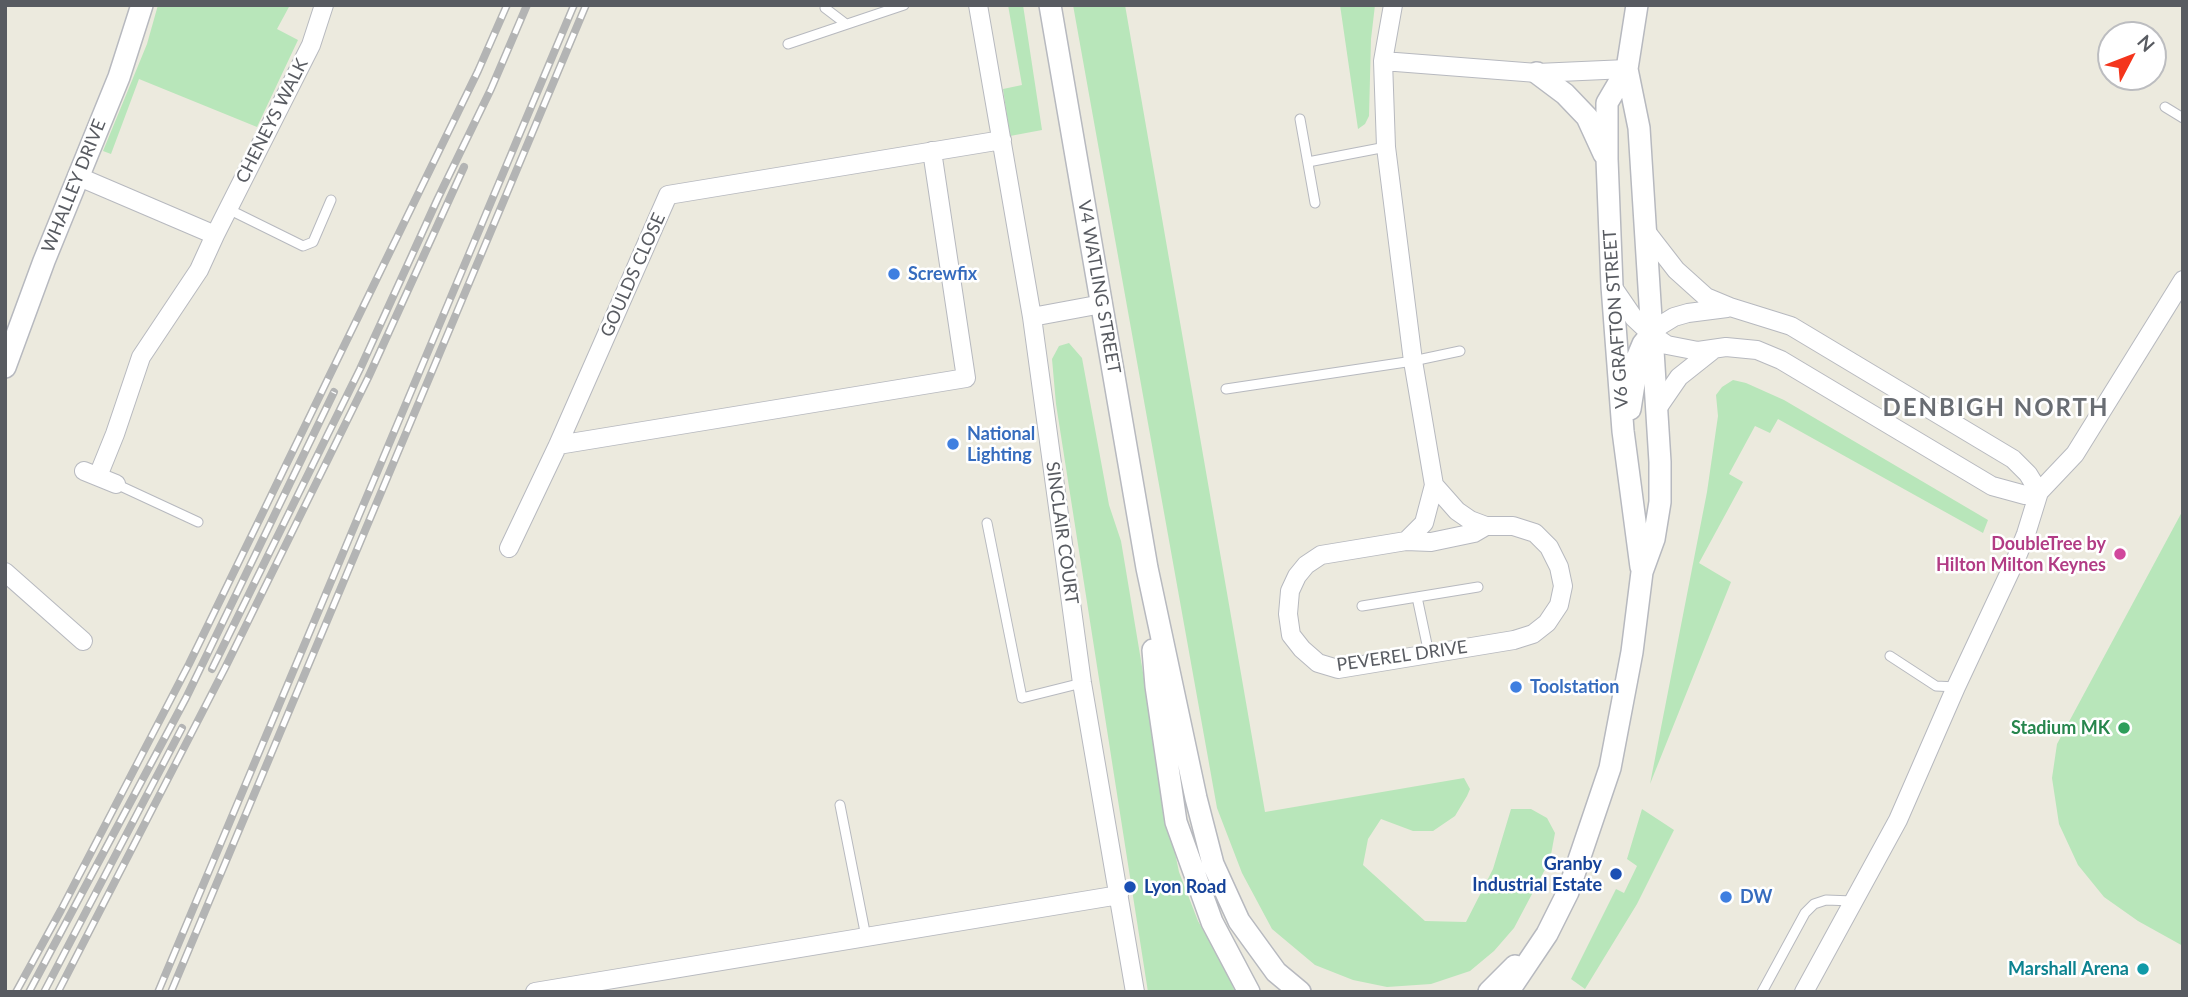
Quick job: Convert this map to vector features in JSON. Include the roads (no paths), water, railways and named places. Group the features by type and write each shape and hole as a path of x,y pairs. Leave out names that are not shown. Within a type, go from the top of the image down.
{"street":[{"name":"WHALLEY DRIVE","path":"5,367 11,334 119,77 142,5"},
{"name":"CHENEYS WALK","path":"116,484 91,474 115,434 141,357 199,270 311,45 324,5"},
{"name":"SINCLAIR COURT","path":"978,5 1031,317 1082,683 1135,992"},
{"name":"V4 WATLING STREET","path":"1050,5 1147,569 1196,798 1213,864 1238,921 1276,972 1300,992"},
{"path":"1392,5 1383,61 1386,147 1413,361 1434,485 1424,523 1406,541"},
{"name":"V6 GRAFTON STREET","path":"1637,5 1627,69 1608,103 1607,159 1612,286 1623,431 1642,572"},
{"path":"1383,61 1537,73 1627,69"},
{"name":"V6 GRAFTON STREET","path":"1508,992 1547,934 1568,892 1610,768 1632,653 1642,572 1654,539 1660,502 1660,462 1639,128 1627,69"},
{"path":"1537,73 1565,94 1587,117 1607,159"},
{"name":"GOULDS CLOSE","path":"509,548 558,445 668,195 1002,140"},
{"path":"558,445 966,378 932,151"},
{"path":"77,176 215,235"},
{"path":"1645,230 1676,270 1706,297 1791,326 2013,459 2028,474 2039,492"},
{"path":"1804,992 1898,820 2016,559 2039,492 2075,454 2183,280"},
{"path":"1612,286 1634,318 1667,345 1682,349 1713,350"},
{"path":"1031,317 1102,304"},
{"path":"1623,431 1632,396 1635,363 1643,344 1651,334 1674,317 1730,307"},
{"path":"1657,409 1679,377 1713,350 1726,346 1757,351 1781,360 1992,486 2025,495 2039,492"},
{"name":"PEVEREL DRIVE","path":"1434,485 1457,511 1470,520 1486,526 1513,526 1535,533 1549,547 1559,567 1563,586 1559,605 1547,623 1533,634 1514,640 1338,669 1318,663 1291,635 1288,614 1290,591 1306,565 1321,555 1406,541 1431,542 1474,533 1486,526"},
{"name":"V4 WATLING STREET","path":"1147,569 1156,687 1176,822 1212,922 1249,992"},
{"path":"5,572 83,640"},
{"path":"535,992 1119,895"},
{"name":"V6 GRAFTON STREET","path":"1489,992 1547,934"}],"lane":[{"path":"788,44 904,5"},
{"path":"825,8 846,24"},
{"path":"2165,107 2183,118"},
{"path":"1300,119 1315,203"},
{"path":"1308,163 1386,147"},
{"path":"228,209 303,246 313,242 331,200"},
{"path":"1226,389 1413,361 1460,351"},
{"path":"116,484 198,522"},
{"path":"987,523 1022,698 1082,683"},
{"path":"1362,606 1478,587"},
{"path":"1417,597 1429,654"},
{"path":"1890,656 1936,686 1956,687"},
{"path":"840,805 866,937"},
{"path":"1762,992 1805,913 1814,904 1826,900 1854,901"}],"railway":[{"path":"16,992 189,664 478,71 507,5"},
{"path":"212,669 360,369 491,89 527,5"},
{"path":"158,992 574,5"},
{"path":"171,992 586,5"},
{"path":"58,992 225,668 368,378 464,167"},
{"path":"29,992 186,698 334,392"},
{"path":"44,992 182,728"}],"place":[{"name":"Screwfix","path":"894,274"},
{"name":"National Lighting","path":"953,444"},
{"name":"DoubleTree by Hilton Milton Keynes","path":"2120,554"},
{"name":"Toolstation","path":"1516,687"},
{"name":"Stadium MK","path":"2124,728"},
{"name":"Granby Industrial Estate","path":"1616,874"},
{"name":"Lyon Road","path":"1130,887"},
{"name":"DW","path":"1726,897"},
{"name":"Marshall Arena","path":"2143,969"}],"district":[{"name":"DENBIGH NORTH","path":"1996,408"}]}
